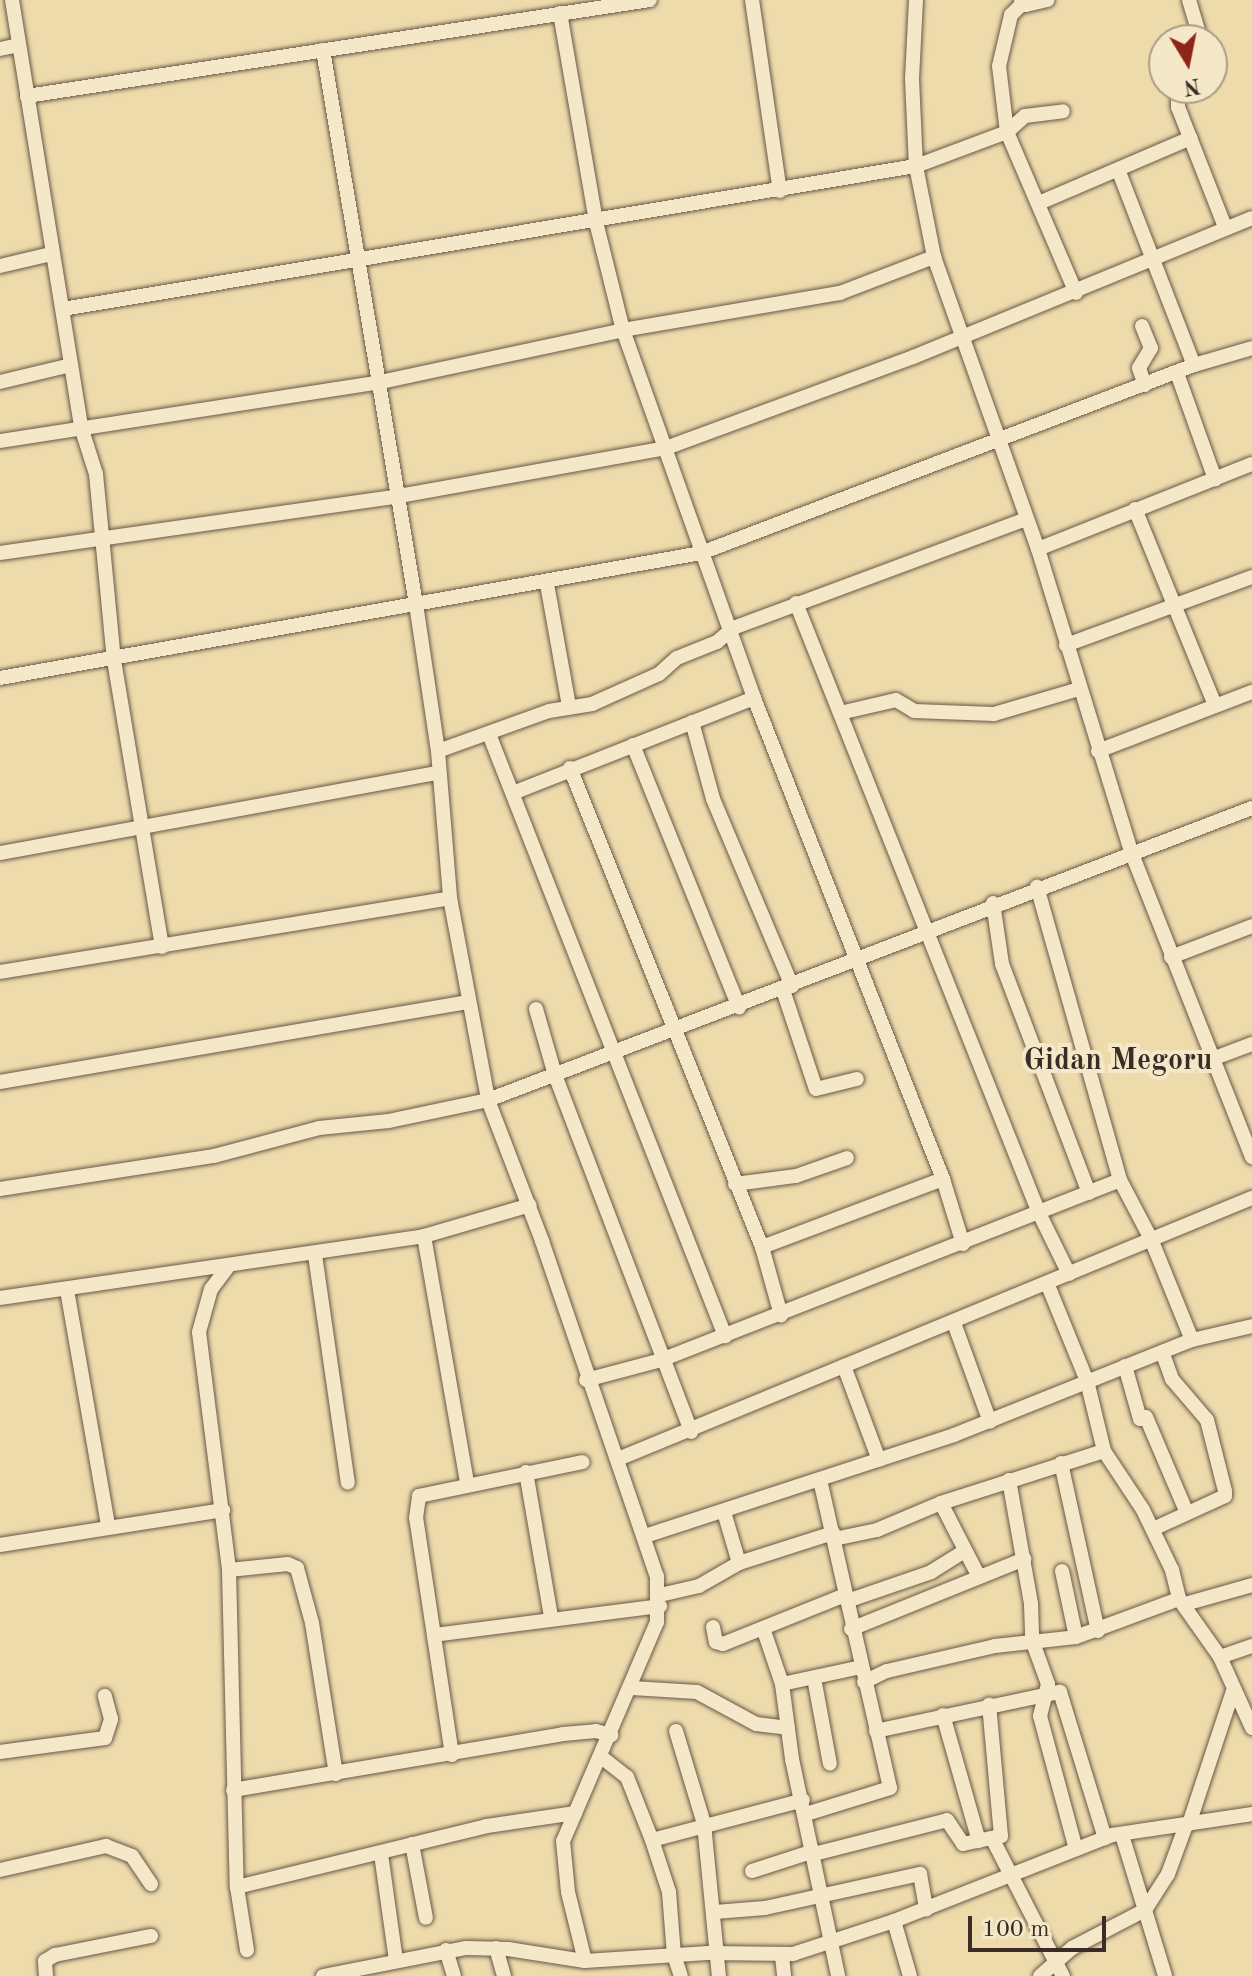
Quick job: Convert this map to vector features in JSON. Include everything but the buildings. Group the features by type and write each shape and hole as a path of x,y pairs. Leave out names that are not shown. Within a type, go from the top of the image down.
{"street":[{"path":"12,0 81,427 96,474 114,660 162,947"},
{"path":"27,96 650,0"},
{"path":"752,0 780,191"},
{"path":"916,0 912,79 916,166 934,257 1038,549 1132,854 1251,1154"},
{"path":"1047,0 1022,1 1011,15 999,66 1007,132 1076,293"},
{"path":"1189,0 1196,24"},
{"path":"560,13 596,222 623,330 701,553 733,628 754,698 943,1179 963,1244"},
{"path":"0,49 19,45"},
{"path":"323,50 416,604 438,751 436,773 450,898 467,1002 488,1100 530,1205 586,1380 645,1536 660,1601 632,1688 575,1813 563,1852 595,1966"},
{"path":"1178,104 1225,227"},
{"path":"63,309 361,262 916,166 1007,132 1025,116 1063,111"},
{"path":"1191,138 1122,164 1119,172 1194,365"},
{"path":"1039,203 1119,172"},
{"path":"0,553 399,496 666,448 1076,293 1252,218"},
{"path":"0,266 51,254"},
{"path":"0,441 381,382 623,330 840,293 934,257"},
{"path":"1142,326 1151,348 1139,368 1145,385"},
{"path":"0,678 416,604 547,584 701,553 1194,365 1252,348"},
{"path":"0,382 71,365"},
{"path":"1177,373 1215,479"},
{"path":"1038,549 1252,464"},
{"path":"1135,509 1179,606 1215,705"},
{"path":"438,751 569,706 592,704 659,674 677,658 717,642 733,628 1026,519"},
{"path":"1066,645 1252,577"},
{"path":"547,584 569,706"},
{"path":"796,603 1039,1213 1069,1274"},
{"path":"840,713 896,700 914,711 994,714 1079,689"},
{"path":"1098,751 1252,692"},
{"path":"513,793 754,698"},
{"path":"692,722 713,799 788,988 816,1089 857,1079"},
{"path":"489,734 725,1336"},
{"path":"633,745 739,1007"},
{"path":"570,768 762,1247 781,1315"},
{"path":"0,853 436,773"},
{"path":"0,1189 214,1156 319,1128 389,1121 488,1100 616,1055 676,1029 928,934 1037,886 1252,808"},
{"path":"1037,886 1120,1180 1151,1239 1192,1340"},
{"path":"0,972 450,898"},
{"path":"993,903 1002,964 1089,1193"},
{"path":"1171,957 1252,926"},
{"path":"0,1082 467,1002"},
{"path":"536,1009 555,1075 661,1360 691,1432"},
{"path":"1212,1059 1252,1044"},
{"path":"735,1184 796,1176 847,1158"},
{"path":"762,1247 943,1179"},
{"path":"586,1380 661,1360 1120,1180"},
{"path":"618,1459 691,1432 1252,1198"},
{"path":"0,1298 227,1268 424,1236 530,1205"},
{"path":"424,1236 467,1483"},
{"path":"315,1255 348,1483"},
{"path":"227,1268 211,1289 199,1332 229,1570 237,1887 247,1950"},
{"path":"1047,1283 1087,1381 1104,1451 1153,1529 1182,1601 1220,1657 1252,1728"},
{"path":"67,1290 108,1526"},
{"path":"954,1323 990,1422"},
{"path":"645,1536 820,1481 990,1422 1192,1340 1252,1326"},
{"path":"1153,1529 1186,1511 1225,1496 1222,1466 1207,1420 1172,1379 1162,1352"},
{"path":"844,1366 879,1460"},
{"path":"1125,1366 1140,1419 1146,1417 1186,1511"},
{"path":"434,1635 660,1601 705,1584 739,1563 834,1536 877,1530 941,1503 1104,1451"},
{"path":"452,1755 416,1504 424,1491 583,1462"},
{"path":"1061,1463 1098,1631"},
{"path":"526,1472 551,1617"},
{"path":"1009,1480 1024,1559 1032,1640 1048,1692 1040,1716 1076,1849"},
{"path":"652,1840 704,1824 890,1788 851,1629 834,1536 820,1481"},
{"path":"941,1503 963,1552 978,1575"},
{"path":"0,1545 223,1510"},
{"path":"724,1512 739,1563"},
{"path":"713,1627 719,1645 764,1631 846,1598 931,1572 963,1552"},
{"path":"851,1629 978,1575 1024,1559"},
{"path":"229,1570 288,1564 297,1568 312,1623 336,1774"},
{"path":"1062,1571 1076,1637"},
{"path":"782,1684 887,1671 1032,1640 1076,1637 1182,1601 1252,1585"},
{"path":"764,1631 782,1684 838,1976"},
{"path":"1220,1657 1252,1646"},
{"path":"814,1678 830,1764"},
{"path":"632,1688 697,1692 756,1724 788,1728"},
{"path":"1040,1976 1060,1970 1072,1948 1145,1910 1168,1874 1233,1691"},
{"path":"876,1731 1048,1692 1060,1692 1105,1838"},
{"path":"0,1752 105,1738 111,1719 105,1696"},
{"path":"752,1871 814,1852 947,1820 963,1844 986,1840 1003,1828 989,1705"},
{"path":"943,1715 986,1840 1012,1875 1060,1970"},
{"path":"233,1790 563,1734 596,1731 611,1735"},
{"path":"676,1731 704,1824 719,1976"},
{"path":"600,1756 627,1777 652,1840 669,1892 674,1955 681,1976"},
{"path":"237,1887 547,1813 575,1813"},
{"path":"323,1976 340,1975 446,1950 496,1948 595,1966 674,1955 782,1956 830,1944 894,1921 1105,1838 1252,1814"},
{"path":"1122,1835 1165,1976"},
{"path":"412,1844 426,1918"},
{"path":"0,1870 106,1846 132,1856 151,1884"},
{"path":"381,1854 396,1961"},
{"path":"715,1912 765,1908 821,1893 920,1874 926,1909"},
{"path":"894,1921 910,1976"},
{"path":"46,1976 45,1961 55,1955 151,1936"},
{"path":"496,1948 504,1976"},
{"path":"446,1950 454,1976"},
{"path":"782,1956 784,1976"}],"district":[{"name":"Gidan Megoru","path":"1118,1061"}]}
